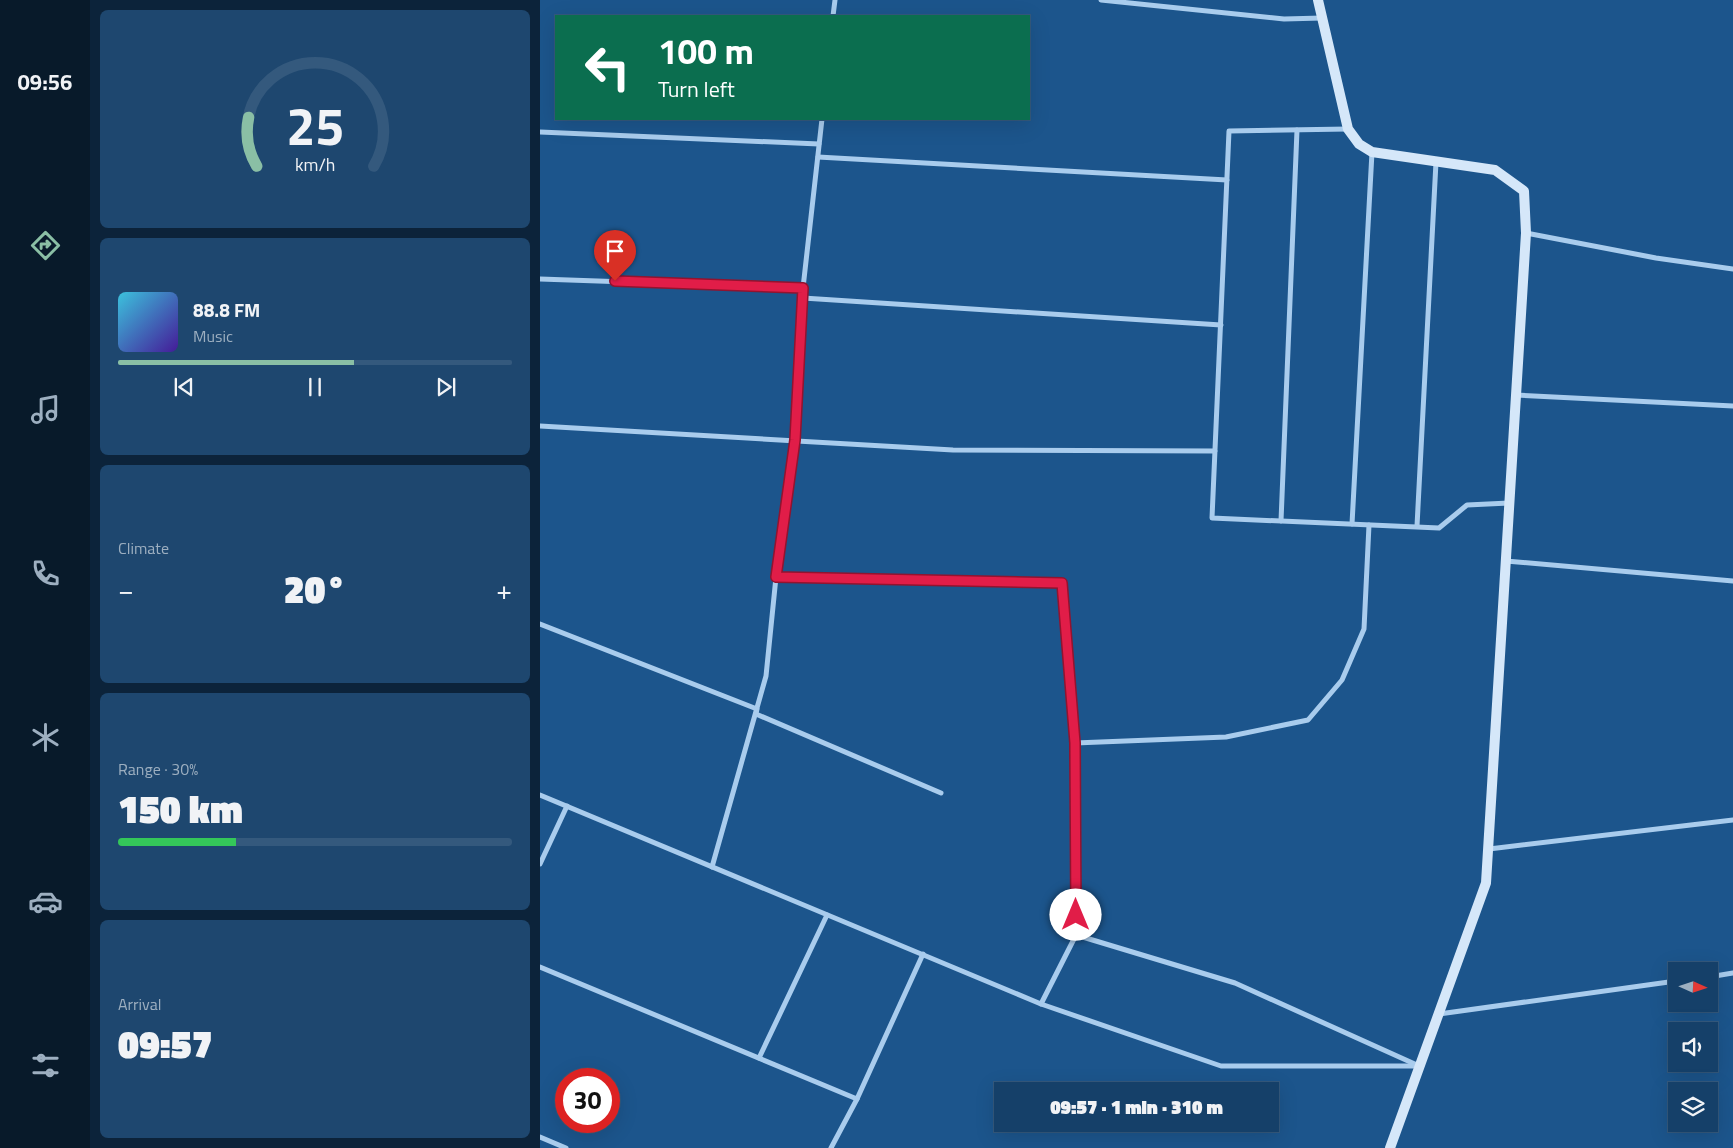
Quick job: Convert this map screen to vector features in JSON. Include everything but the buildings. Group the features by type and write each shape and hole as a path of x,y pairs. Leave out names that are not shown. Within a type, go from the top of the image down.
{"street":[{"path":"833,15 835,0"},
{"path":"1102,0 1284,19 1322,18"},
{"path":"1318,0 1348,130 1359,144 1372,152 1495,170 1524,191 1526,232 1486,883 1390,1148"},
{"path":"712,867 766,676 776,577 795,440 803,288 822,120"},
{"path":"1281,521 1297,130"},
{"path":"1348,130 1229,131 1212,518 1439,528 1467,505 1509,503"},
{"path":"540,132 819,144"},
{"path":"1352,524 1372,152"},
{"path":"818,157 1227,180"},
{"path":"1418,526 1436,162"},
{"path":"1526,232 1656,258 1733,269"},
{"path":"540,279 803,288"},
{"path":"803,298 1221,325"},
{"path":"1516,396 1733,406"},
{"path":"540,426 953,450 1216,451"},
{"path":"1075,743 1226,737 1308,720 1342,680 1364,629 1369,525"},
{"path":"1506,561 1733,581"},
{"path":"776,577 1062,583 1075,743 1076,934 1041,1004"},
{"path":"540,624 757,709"},
{"path":"757,709 756,714 941,793"},
{"path":"540,795 1041,1004 1221,1066 1419,1066"},
{"path":"540,864 567,806"},
{"path":"1488,849 1733,820"},
{"path":"759,1058 827,915"},
{"path":"1076,934 1235,983 1419,1066"},
{"path":"831,1148 857,1099 923,954"},
{"path":"540,967 857,1099"},
{"path":"1718,976 1733,973"},
{"path":"1438,1014 1668,982"},
{"path":"540,1137 566,1148"}],"route":[{"path":"615,281 803,288 795,440 776,577 1062,583 1075,743 1076,915"}]}
